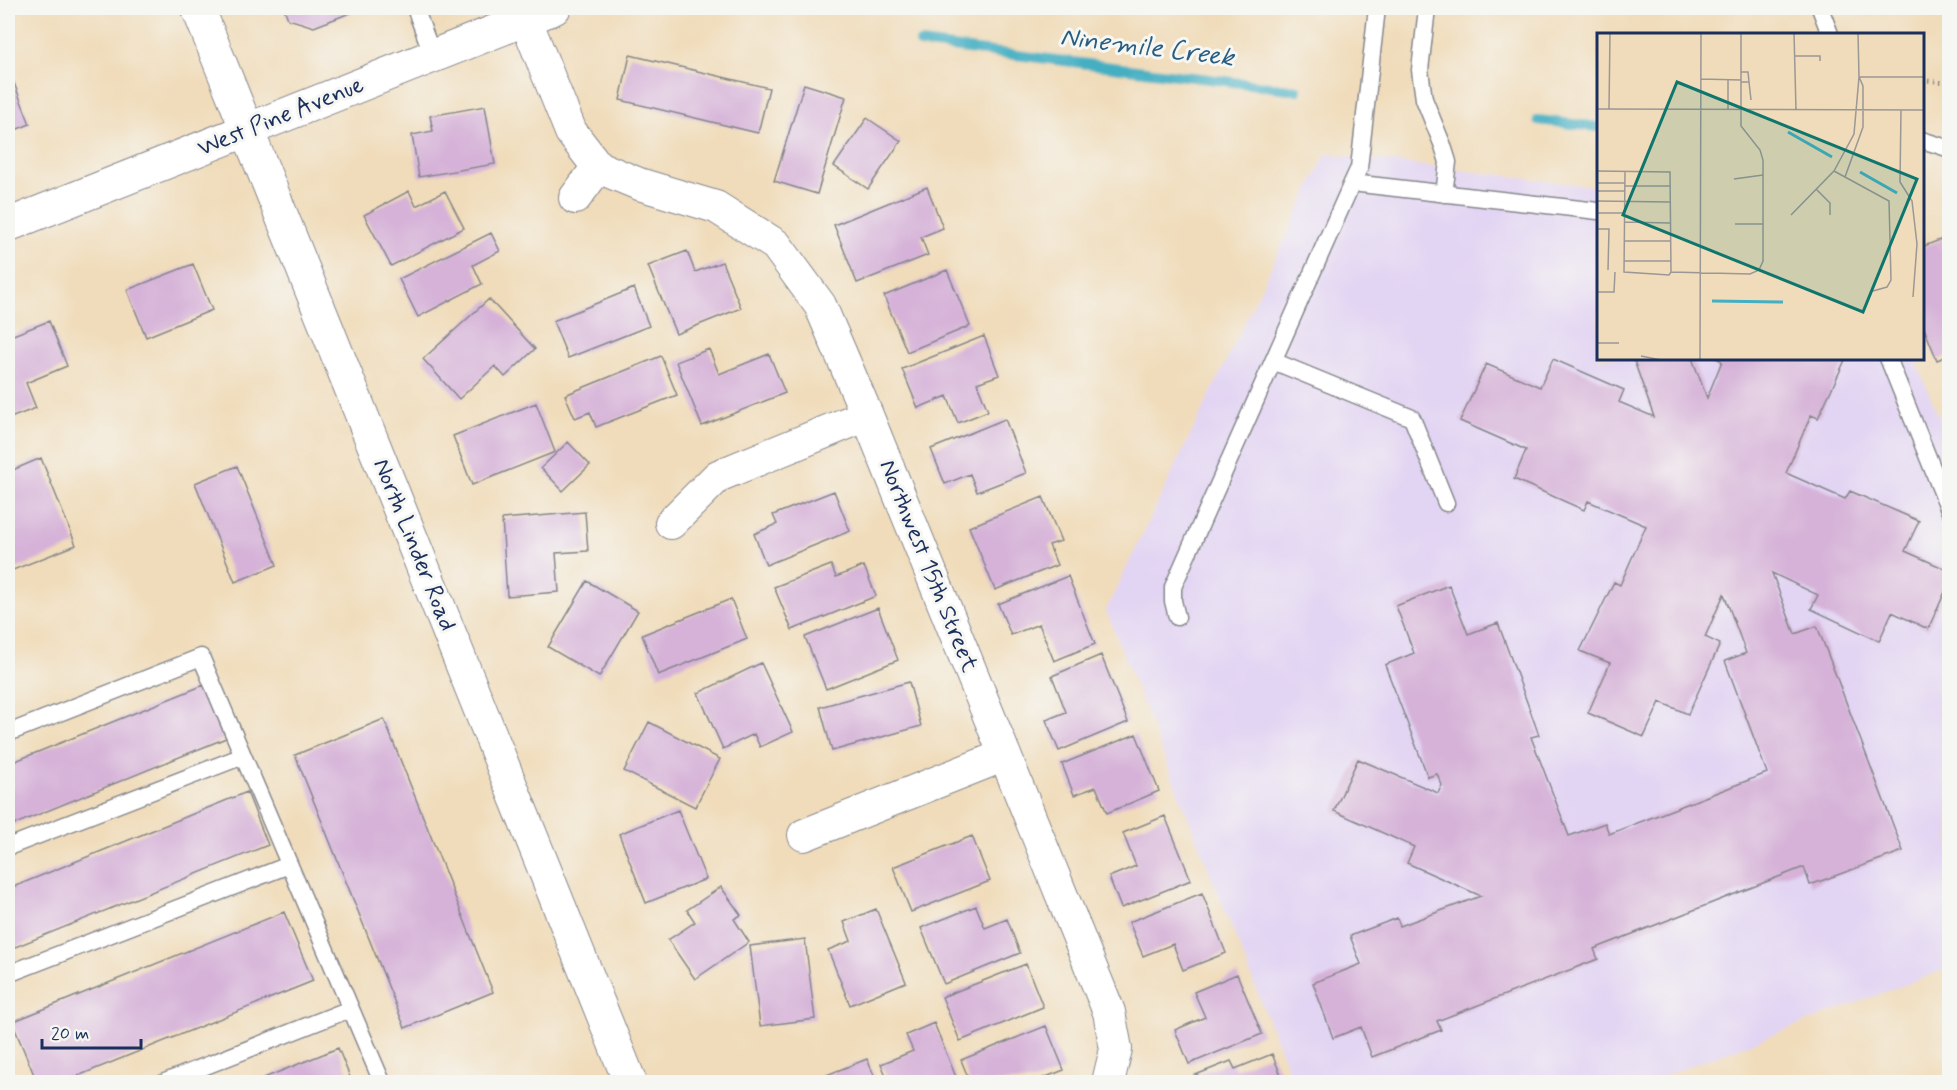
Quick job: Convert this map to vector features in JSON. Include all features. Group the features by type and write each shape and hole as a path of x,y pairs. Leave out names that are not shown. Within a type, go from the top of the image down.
{"main road":[{"name":"North Linder Road","path":"198,8 630,1083"},
{"name":"West Pine Avenue","path":"8,225 433,56 533,11"}],"street":[{"name":"Northwest 15th Street","path":"533,11 571,132 598,167 639,184 716,207 776,244 820,305 867,415 1109,1012 1116,1049 1108,1083"},
{"path":"575,198 598,167"},
{"path":"671,522 718,476 867,415"},
{"path":"804,835 1005,755"}],"lane":[{"path":"415,8 433,56"},
{"path":"1177,616 1173,601 1173,587 1359,168 1377,8"},
{"path":"1427,8 1420,70 1424,99 1448,162 1444,194"},
{"path":"1820,8 1830,33"},
{"path":"1924,140 1950,149"},
{"path":"1352,183 1597,211"},
{"path":"1889,360 1950,512"},
{"path":"1273,361 1412,418 1446,503"},
{"path":"8,733 201,657 381,1083"},
{"path":"8,847 243,756"},
{"path":"8,974 289,866"},
{"path":"165,1083 350,1009"}],"path":[{"path":"1924,80 1950,82"}],"shaded area":[{"path":"1326,154 1597,187 1597,360 1915,360 1949,442 1949,968 1647,1082 1293,1082 1106,610"}],"building":[{"path":"284,8 363,8 314,27 288,19"},
{"path":"630,55 769,88 758,133 620,100"},
{"path":"12,78 30,124 8,133 8,80"},
{"path":"804,84 846,97 817,194 774,181"},
{"path":"485,106 495,164 419,177 412,135 433,131 430,116"},
{"path":"867,118 901,141 868,189 834,166"},
{"path":"927,187 943,228 921,237 928,255 857,283 834,225"},
{"path":"409,191 416,206 445,191 464,228 391,266 364,215"},
{"path":"491,233 500,251 473,265 482,284 418,317 399,279"},
{"path":"1947,237 1950,244 1950,355 1937,360 1924,328 1924,246"},
{"path":"687,251 695,272 722,262 741,308 676,334 648,266"},
{"path":"193,264 212,310 146,337 127,290"},
{"path":"947,270 970,326 907,352 884,296"},
{"path":"634,288 649,326 568,358 553,321"},
{"path":"489,299 535,349 505,377 495,366 459,399 423,359"},
{"path":"49,321 67,366 26,383 36,408 8,419 8,337"},
{"path":"984,336 999,375 977,383 988,411 958,423 947,396 918,408 902,369"},
{"path":"709,349 719,374 769,354 785,393 702,426 676,362"},
{"path":"661,356 677,395 596,427 590,412 575,418 565,395"},
{"path":"1553,359 1624,390 1619,402 1654,417 1634,360 1693,360 1707,398 1722,361 1720,360 1845,360 1818,418 1811,415 1786,473 1845,499 1850,491 1919,521 1905,551 1950,571 1950,581 1928,629 1892,612 1879,641 1811,609 1818,595 1772,573 1795,634 1817,626 1903,851 1810,885 1804,867 1594,949 1598,959 1437,1021 1441,1030 1372,1057 1361,1027 1333,1038 1313,983 1361,964 1350,936 1397,918 1400,926 1481,896 1407,863 1414,847 1334,811 1358,759 1438,793 1442,785 1437,774 1428,777 1385,665 1414,653 1396,606 1449,585 1468,634 1498,623 1539,735 1531,737 1569,836 1605,823 1609,834 1767,773 1725,661 1746,653 1724,594 1705,637 1720,644 1688,714 1660,702 1644,737 1588,713 1610,663 1580,651 1614,582 1620,585 1646,526 1588,501 1584,510 1514,479 1526,450 1460,421 1486,364 1540,387"},
{"path":"536,403 555,452 472,485 453,436"},
{"path":"1005,419 1026,473 977,492 970,474 945,484 931,449"},
{"path":"568,442 590,465 563,491 541,468"},
{"path":"41,458 76,545 8,572 8,472"},
{"path":"237,466 277,565 235,582 195,483"},
{"path":"834,491 850,531 766,565 754,534 777,524 773,515"},
{"path":"1043,497 1061,541 1049,545 1057,565 995,590 969,527"},
{"path":"585,512 588,551 556,553 559,592 507,596 502,519"},
{"path":"831,565 836,577 864,566 876,596 792,630 774,587"},
{"path":"1068,576 1095,644 1054,661 1039,624 1011,635 998,604"},
{"path":"587,581 638,611 599,677 548,647"},
{"path":"731,599 747,639 658,675 642,635"},
{"path":"878,608 898,660 826,689 805,637"},
{"path":"1101,655 1128,722 1059,751 1046,720 1066,712 1052,676"},
{"path":"761,663 793,732 760,747 754,734 723,749 698,693"},
{"path":"909,682 921,726 832,751 820,707"},
{"path":"204,685 226,738 8,827 8,764"},
{"path":"384,719 493,992 405,1028 295,755"},
{"path":"649,722 720,759 695,807 624,771"},
{"path":"1136,734 1159,791 1107,813 1096,787 1074,795 1062,764"},
{"path":"247,792 268,845 8,950 8,889"},
{"path":"678,810 706,879 646,903 619,834"},
{"path":"1165,816 1191,880 1121,908 1109,877 1136,866 1123,833"},
{"path":"972,836 990,881 911,912 893,867"},
{"path":"721,887 741,915 734,919 749,942 695,979 668,940 695,922 687,910"},
{"path":"1202,893 1226,953 1183,970 1173,944 1143,956 1129,922"},
{"path":"976,906 985,928 1007,919 1020,953 944,984 921,928"},
{"path":"876,909 906,982 850,1005 828,950 851,941 844,922"},
{"path":"284,912 313,981 63,1082 37,1082 12,1022"},
{"path":"805,939 815,1019 760,1026 750,946"},
{"path":"1026,964 1043,1007 960,1041 942,997"},
{"path":"1237,974 1262,1034 1189,1064 1175,1030 1205,1017 1194,992"},
{"path":"934,1023 958,1082 889,1082 881,1064 913,1051 906,1035"},
{"path":"1046,1026 1064,1070 1033,1082 970,1082 961,1060"},
{"path":"338,1048 352,1082 254,1082"},
{"path":"1272,1054 1284,1082 1196,1082 1193,1076 1231,1061 1235,1069"},
{"path":"867,1059 877,1082 809,1082"}],"waterway":[{"name":"Ninemile Creek","path":"920,43 1297,90"},
{"name":"Ninemile Creek","path":"1538,120 1597,127"}]}
